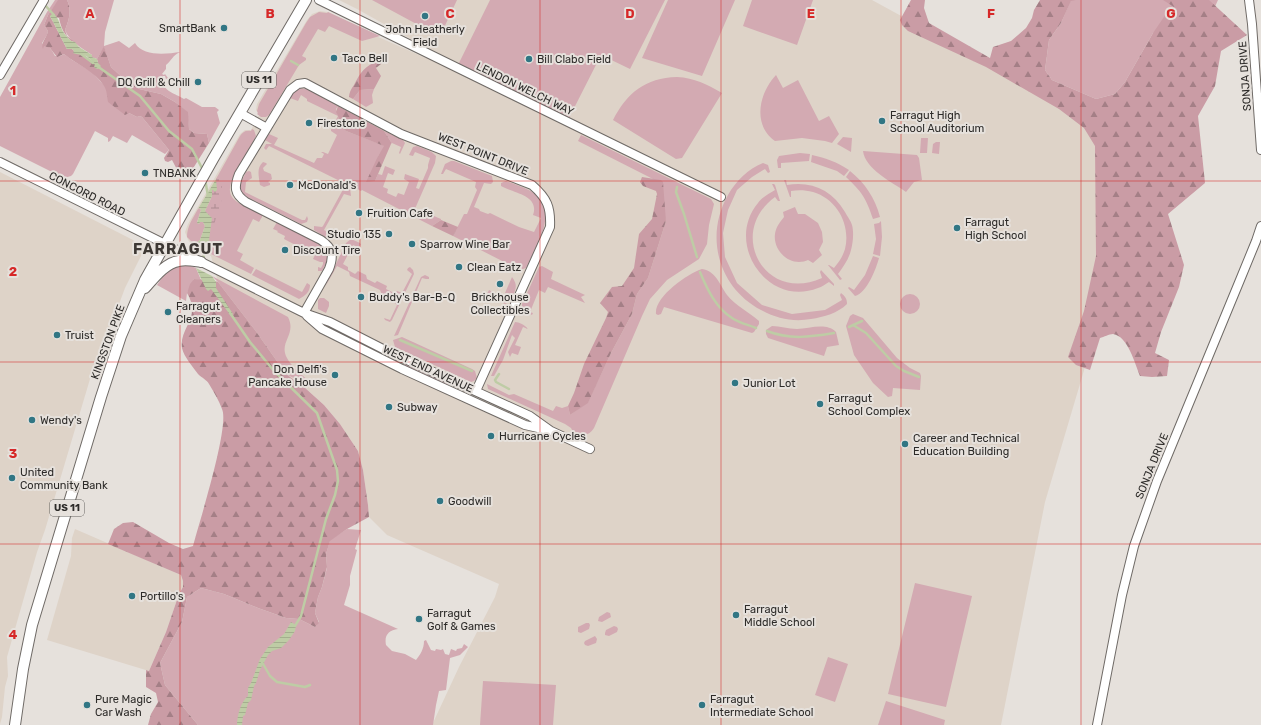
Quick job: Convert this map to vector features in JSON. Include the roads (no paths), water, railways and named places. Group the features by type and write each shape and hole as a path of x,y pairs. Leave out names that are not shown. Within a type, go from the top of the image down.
{"main road":[{"name":"KINGSTON PIKE","path":"15,725 23,669 32,625 121,336 138,295 164,245 306,0"},
{"path":"138,295 171,263 179,260 198,262"}],"street":[{"path":"0,75 44,0"},
{"name":"LENDON WELCH WAY","path":"319,0 721,197"},
{"name":"SONJA DRIVE","path":"1249,0 1261,150"},
{"name":"WEST POINT DRIVE","path":"267,128 290,90 298,84 305,83 401,134 532,186 543,196 549,208 550,227 476,391"},
{"path":"240,113 267,128 239,174 236,188 237,194 246,202 321,240 331,249 332,262 304,313"},
{"name":"CONCORD ROAD","path":"0,162 164,245"},
{"name":"SONJA DRIVE","path":"1098,725 1122,595 1134,546 1157,481 1251,254 1261,226"},
{"name":"WEST END AVENUE","path":"164,245 304,313 330,322 383,349 530,416 551,431 590,449"},
{"name":"WEST END AVENUE","path":"304,313 322,329 402,369 525,425 551,431"}],"waterway":[{"path":"44,4 54,15"},
{"path":"81,54 93,63"},
{"path":"291,61 298,65"},
{"path":"97,66 140,96 169,131 192,149 203,170"},
{"path":"205,179 208,196"},
{"path":"677,187 676,192 697,257"},
{"path":"203,247 204,260"},
{"path":"700,272 709,291 721,309 735,320 756,328"},
{"path":"230,313 250,342 274,371 317,413 337,470 338,481 335,495 326,519 301,616 295,626"},
{"path":"849,327 862,321"},
{"path":"853,325 866,333 896,366 919,377"},
{"path":"767,331 792,337 834,333"},
{"path":"400,340 472,371"},
{"path":"499,374 495,380 496,382 509,389"},
{"path":"262,662 270,676 277,682 305,687 310,685"}],"place":[{"name":"John Heatherly Field","path":"425,16"},
{"name":"SmartBank","path":"224,28"},
{"name":"Taco Bell","path":"334,58"},
{"name":"Bill Clabo Field","path":"529,59"},
{"name":"DQ Grill & Chill","path":"198,82"},
{"name":"Farragut High School Auditorium","path":"882,121"},
{"name":"Firestone","path":"309,123"},
{"name":"TNBANK","path":"145,173"},
{"name":"McDonald's","path":"290,185"},
{"name":"Fruition Cafe","path":"359,213"},
{"name":"Farragut High School","path":"957,228"},
{"name":"Studio 135","path":"389,234"},
{"name":"Sparrow Wine Bar","path":"412,244"},
{"name":"Discount Tire","path":"285,250"},
{"name":"Clean Eatz","path":"459,267"},
{"name":"Brickhouse Collectibles","path":"500,284"},
{"name":"Buddy's Bar-B-Q","path":"361,297"},
{"name":"Farragut Cleaners","path":"168,312"},
{"name":"Truist","path":"57,335"},
{"name":"Don Delfi's Pancake House","path":"335,375"},
{"name":"Junior Lot","path":"735,383"},
{"name":"Farragut School Complex","path":"820,404"},
{"name":"Subway","path":"389,407"},
{"name":"Wendy's","path":"32,420"},
{"name":"Hurricane Cycles","path":"491,436"},
{"name":"Career and Technical Education Building","path":"905,444"},
{"name":"United Community Bank","path":"12,478"},
{"name":"Goodwill","path":"440,501"},
{"name":"Portillo's","path":"132,596"},
{"name":"Farragut Middle School","path":"736,615"},
{"name":"Farragut Golf & Games","path":"419,619"},
{"name":"Pure Magic Car Wash","path":"87,705"},
{"name":"Farragut Intermediate School","path":"702,705"}],"district":[{"name":"FARRAGUT","path":"178,249"}]}
